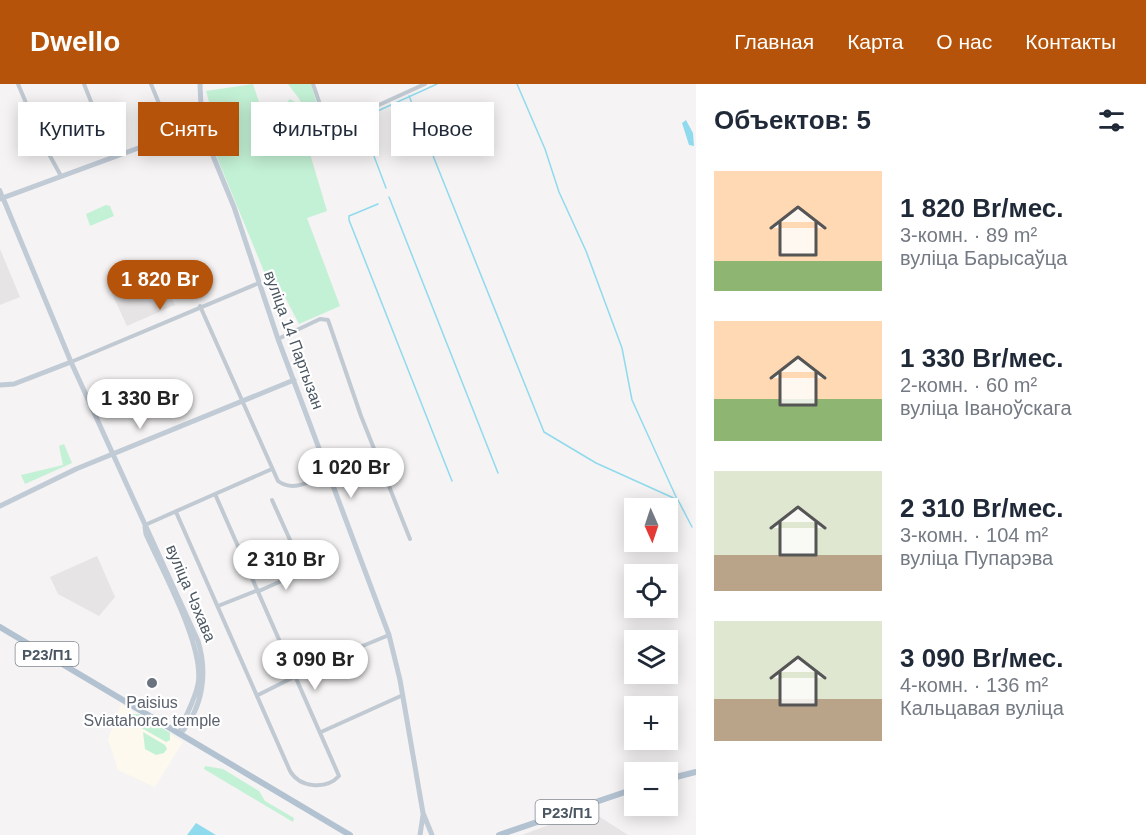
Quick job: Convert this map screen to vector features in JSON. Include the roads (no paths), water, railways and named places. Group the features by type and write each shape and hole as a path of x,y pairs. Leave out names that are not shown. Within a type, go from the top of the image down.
{"main road":[{"name":"вуліца 14 Партызан","path":"200,84 200,102"},
{"path":"1,199 138,148"},
{"name":"вуліца 14 Партызан","path":"213,156 237,215 278,339 388,634 403,695 423,813 432,835"},
{"name":"вуліца Чэхава","path":"1,199 71,362 145,525 146,534 191,637 198,661 198,684 180,734"},
{"path":"0,385 14,384 71,362"},
{"path":"0,506 112,454 294,380"},
{"name":"Р23/П1","path":"2,627 350,835"},
{"path":"678,776 696,772"},
{"name":"Р23/П1","path":"499,835 624,792"},
{"name":"вуліца 14 Партызан","path":"420,835 423,813"}],"street":[{"path":"18,84 44,145 61,176"},
{"path":"84,84 113,157"},
{"path":"152,84 159,102"},
{"path":"313,84 328,129 425,84"},
{"name":"вуліца Чэхава","path":"0,190 1,199"},
{"path":"71,362 259,283"},
{"path":"200,306 278,481 291,487 329,474"},
{"path":"278,339 320,319 328,320 361,416 410,538"},
{"path":"145,525 272,469"},
{"path":"176,512 290,771 299,781 306,784 322,784 339,777 215,494"},
{"path":"218,606 304,571 273,500"},
{"path":"258,695 294,677 295,674 388,634"},
{"path":"321,732 403,695"}],"water":[{"path":"686,120 693,133 694,146 689,145 682,123"},
{"path":"196,823 216,835 187,835"}],"waterway":[{"path":"386,188 360,119 437,84"},
{"path":"517,84 545,149 559,192 586,251 622,348 632,400 677,498"},
{"path":"409,96 544,432 596,463 678,500 692,527"},
{"path":"389,197 498,473"},
{"path":"378,204 349,216 349,220 452,481"}],"place":[{"name":"Paisius Sviatahorac temple","path":"152,683"}]}
